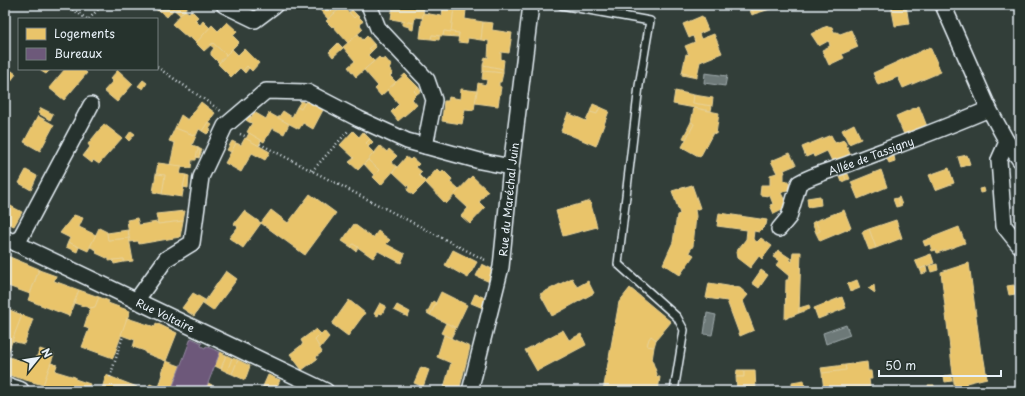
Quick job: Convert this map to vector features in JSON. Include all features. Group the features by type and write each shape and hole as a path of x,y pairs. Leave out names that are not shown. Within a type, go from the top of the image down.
{"street":[{"path":"224,5 255,20 275,5"},
{"path":"369,5 378,28 427,80 434,100 425,146"},
{"name":"Rue du Maréchal Juin","path":"470,391 501,268 511,167 531,5"},
{"path":"944,5 989,109 1007,142 1020,160"},
{"path":"136,301 166,259 192,243 201,177 225,126 266,91 307,92 359,119 407,141 480,161 511,167"},
{"path":"11,241 91,105"},
{"name":"Allée de Tassigny","path":"779,229 789,217 799,183 807,178 838,168 954,124 989,109"},
{"path":"1007,142 999,160 1004,226 1020,246"},
{"name":"Rue Voltaire","path":"11,241 326,391"},
{"path":"5,386 20,391"}],"lane":[{"path":"561,5 650,22 639,86 618,264 677,317 684,330 674,391"}],"path":[{"path":"66,5 86,18"},
{"path":"89,18 102,5"},
{"path":"158,68 232,119"},
{"path":"312,171 359,119"},
{"path":"260,144 501,268"},
{"path":"110,376 124,336"}],"shaded area":[{"path":"705,73 727,76 725,86 704,83"},
{"path":"707,313 716,315 712,335 704,334"},
{"path":"846,325 850,335 826,344 823,333"}],"building: Logements":[{"path":"151,5 164,5 158,11"},
{"path":"164,5 169,5 174,9 167,17 159,10"},
{"path":"169,5 189,5 180,15"},
{"path":"326,5 343,5 328,19 320,10"},
{"path":"393,5 424,5 423,18 415,17 414,23 391,19"},
{"path":"750,5 765,5 767,10 754,14"},
{"path":"750,5 754,14 752,15 748,6"},
{"path":"765,5 775,5 776,7 767,10"},
{"path":"891,5 906,5 909,24 895,26"},
{"path":"343,6 354,18 357,15 363,21 360,25 363,29 348,43 333,26 332,27 326,21"},
{"path":"443,7 454,8 451,32 444,31 443,36 432,35 431,39 420,38 423,13 442,16"},
{"path":"454,8 466,10 465,19 483,22 481,40 468,38 467,43 458,42 459,33 451,32"},
{"path":"185,10 189,13 191,10 198,17 195,20 200,25 203,21 210,28 196,43 172,24"},
{"path":"352,10 357,15 354,18 349,12"},
{"path":"702,16 708,30 699,34 701,39 714,34 722,53 700,62 697,76 682,73 686,54 689,55 685,46 695,42 693,36 689,38 683,24"},
{"path":"402,21 414,23 413,30 402,25"},
{"path":"227,22 237,31 233,36 239,42 226,55 213,43 204,51 196,43 212,25 218,31"},
{"path":"483,22 493,23 492,30 512,33 509,53 501,52 501,59 504,60 503,69 483,65 485,57 488,58 489,41 481,40"},
{"path":"828,26 832,27 834,32 840,34 851,30 858,47 842,54 844,58 829,65 822,50 830,46 829,42 828,41 819,46 811,34"},
{"path":"444,31 459,33 458,37 443,36"},
{"path":"358,34 363,40 367,36 374,44 369,48 372,51 368,55 374,61 356,77 348,67 355,61 343,47"},
{"path":"432,35 440,36 439,40 431,39"},
{"path":"213,43 226,55 219,63 211,55 214,48 210,45"},
{"path":"338,43 343,48 333,57 329,52"},
{"path":"374,44 376,47 372,51 369,48"},
{"path":"930,47 941,72 903,88 898,77 878,85 873,73"},
{"path":"232,49 238,55 244,49 259,63 252,71 247,66 243,71 240,68 231,77 218,64"},
{"path":"379,57 382,60 385,58 392,66 389,68 393,73 390,76 396,82 381,96 375,89 378,86 364,70"},
{"path":"483,65 503,69 503,73 483,71"},
{"path":"5,66 16,74 5,89"},
{"path":"247,66 249,68 245,73 243,71"},
{"path":"42,70 50,70 46,74"},
{"path":"64,70 84,70 87,73 64,100 49,88"},
{"path":"118,70 133,84 117,102 104,91 113,81 110,79"},
{"path":"483,71 503,73 501,82 499,82 499,86 501,87 498,106 475,103 478,83 486,85 487,80 482,79"},
{"path":"682,73 697,76 697,78 682,75"},
{"path":"405,74 418,87 414,91 417,94 412,99 417,105 398,121 391,112 399,104 387,90"},
{"path":"143,80 147,83 143,89 138,86"},
{"path":"418,87 421,91 417,94 414,91"},
{"path":"461,89 477,91 474,110 465,109 462,124 442,121 444,101 448,101 449,97 460,99"},
{"path":"675,91 694,95 693,103 712,106 711,111 673,104"},
{"path":"694,95 713,98 712,106 693,103"},
{"path":"301,101 305,103 301,109 297,107"},
{"path":"306,101 323,110 313,129 303,123 299,129 278,118 283,111 292,117 297,107 301,109"},
{"path":"201,102 215,113 202,131 199,129 196,136 175,128 181,115 188,120"},
{"path":"593,104 600,107 597,114 590,112"},
{"path":"919,106 928,129 906,139 896,116"},
{"path":"600,107 609,111 596,146 561,131 568,113 586,121 590,112 597,114"},
{"path":"41,108 53,114 50,120 38,113"},
{"path":"694,108 719,113 716,134 713,133 700,157 682,147 694,124 691,122"},
{"path":"254,112 266,119 269,113 289,124 284,134 272,128 264,142 247,132 252,123 249,122"},
{"path":"249,115 251,117 249,122 246,120"},
{"path":"38,116 54,125 40,151 24,142"},
{"path":"208,122 212,125 209,129 211,130 207,134 202,131"},
{"path":"691,122 694,124 686,139 683,138"},
{"path":"104,124 122,138 99,164 93,160 92,163 83,156 90,147 88,144"},
{"path":"854,124 861,139 849,144 842,130"},
{"path":"175,128 196,136 192,145 198,147 196,160 192,160 191,168 170,165 175,143 169,141"},
{"path":"131,131 135,134 129,141 126,138"},
{"path":"353,131 359,137 363,132 370,139 366,143 374,153 358,170 349,162 354,158 340,145"},
{"path":"249,133 261,140 259,146 246,139"},
{"path":"831,135 835,143 844,140 851,155 833,163 827,151 814,157 813,154 806,157 802,147"},
{"path":"245,138 270,152 265,160 252,153 241,172 225,163 236,143 241,145"},
{"path":"370,139 373,142 369,146 366,143"},
{"path":"232,141 236,143 231,152 227,150"},
{"path":"380,146 387,152 389,149 397,156 391,162 397,167 381,185 373,177 379,170 368,160"},
{"path":"198,148 202,150 199,158 196,157 199,157 200,150 198,150"},
{"path":"198,150 200,150 199,157 196,157"},
{"path":"790,153 796,165 784,170 784,181 789,181 789,189 781,193 785,201 788,200 788,207 774,214 770,205 773,204 770,196 760,195 761,185 770,185 770,175 777,173 771,161"},
{"path":"967,155 970,164 961,167 958,157"},
{"path":"894,156 895,161 889,163 887,159"},
{"path":"406,157 410,160 412,158 419,164 416,167 422,172 419,175 426,182 413,195 407,190 409,187 393,172"},
{"path":"368,160 379,170 374,175 364,164"},
{"path":"158,163 182,166 180,174 186,175 182,197 162,194 165,175 156,174"},
{"path":"949,168 954,183 935,190 929,175"},
{"path":"437,169 441,173 443,170 452,179 450,182 459,190 446,204 425,182"},
{"path":"26,170 37,176 31,190 19,183"},
{"path":"881,170 887,187 858,199 851,182"},
{"path":"156,174 165,175 162,194 153,192"},
{"path":"848,174 850,179 846,180 844,175"},
{"path":"186,175 189,176 188,188 183,187"},
{"path":"844,175 846,180 842,182 840,177"},
{"path":"472,176 488,191 479,202 485,208 470,224 461,216 468,208 454,195"},
{"path":"692,185 700,208 695,210 696,216 693,246 689,252 694,255 680,275 663,264 673,242 677,215 680,214 672,191"},
{"path":"984,188 985,192 980,193 979,189"},
{"path":"310,194 336,213 305,255 261,223 271,210 288,223"},
{"path":"820,196 821,205 808,207 807,198"},
{"path":"899,197 902,205 900,206 897,198"},
{"path":"897,198 900,206 896,207 893,199"},
{"path":"590,201 597,227 563,236 556,211"},
{"path":"5,203 22,212 14,226 5,222"},
{"path":"844,210 851,228 820,241 816,233 820,231 815,221"},
{"path":"185,211 183,221 158,224 156,214"},
{"path":"244,211 261,223 243,248 229,238 238,227 234,224"},
{"path":"719,213 767,220 766,225 759,232 754,231 753,239 757,242 761,238 772,246 762,259 759,256 750,268 737,258 736,252 746,239 747,230 717,226"},
{"path":"74,215 83,218 79,227 96,235 88,251 68,242 70,238 60,233"},
{"path":"137,218 139,225 157,222 158,224 183,221 180,237 139,244 138,241 130,242 127,220"},
{"path":"896,220 902,238 876,248 869,229"},
{"path":"815,221 820,231 816,233 812,223"},
{"path":"354,224 373,238 378,231 390,240 386,244 405,254 401,263 378,251 373,258 353,244 351,247 342,241"},
{"path":"959,227 965,243 937,253 936,250 932,251 930,244 925,246 923,241"},
{"path":"99,228 107,232 108,240 129,238 133,261 124,262 124,259 109,261 109,259 96,253 97,250 90,247"},
{"path":"869,229 876,248 869,250 862,232"},
{"path":"128,230 129,238 108,240 107,233"},
{"path":"68,242 79,247 77,252 66,247"},
{"path":"353,244 358,247 356,251 351,247"},
{"path":"453,250 477,262 468,278 445,265"},
{"path":"778,250 790,258 792,262 793,252 801,252 799,313 785,319 786,280 788,280 789,276 776,265 779,261 773,257"},
{"path":"931,254 934,263 919,269 915,260"},
{"path":"5,255 39,269 30,294 5,285"},
{"path":"124,259 124,262 114,264 113,260"},
{"path":"969,263 981,354 983,354 987,378 966,383 968,391 955,391 941,272"},
{"path":"482,264 496,271 492,283 476,276"},
{"path":"937,264 938,270 931,272 929,266"},
{"path":"926,267 927,272 922,274 920,269"},
{"path":"39,270 56,276 54,281 79,290 69,316 28,300"},
{"path":"761,270 768,275 759,288 752,283"},
{"path":"226,271 237,279 213,311 203,304"},
{"path":"572,278 577,287 588,281 594,293 552,316 540,294"},
{"path":"857,280 860,288 850,292 847,284"},
{"path":"709,283 740,288 748,295 743,301 754,330 740,336 727,301 706,298"},
{"path":"874,285 875,293 868,288"},
{"path":"1014,285 1016,294 1009,295 1007,286"},
{"path":"630,288 671,322 656,340 651,336 647,346 654,347 652,360 657,374 656,377 660,377 658,391 603,391 619,302"},
{"path":"79,290 99,297 95,307 90,308 74,303"},
{"path":"441,292 467,305 456,328 430,315"},
{"path":"193,293 205,300 194,316 182,308"},
{"path":"475,294 483,297 485,301 483,308 471,303"},
{"path":"99,297 109,301 108,303 130,311 113,358 82,347 89,329 84,327 90,308 95,307"},
{"path":"842,297 846,308 818,319 814,308"},
{"path":"349,300 365,313 348,336 332,324"},
{"path":"433,301 436,303 430,315 427,313"},
{"path":"380,303 386,306 382,314 379,313 378,316 374,314"},
{"path":"397,305 410,312 408,317 394,310"},
{"path":"809,305 810,309 799,313 799,308"},
{"path":"5,308 22,315 5,360"},
{"path":"22,315 33,319 24,344 12,341"},
{"path":"127,318 155,327 156,323 177,333 166,361 133,347 135,340 121,335"},
{"path":"446,323 456,328 451,338 441,333"},
{"path":"316,329 321,334 315,340 322,352 316,357 317,359 302,370 290,354 303,344 301,340"},
{"path":"563,330 569,340 581,334 586,345 537,371 525,350"},
{"path":"324,331 329,337 320,348 315,340"},
{"path":"444,335 470,347 459,391 443,391 451,363 437,357"},
{"path":"651,336 656,340 654,347 647,346"},
{"path":"40,349 54,354 43,385 5,374 6,356 21,361 34,363"},
{"path":"220,352 226,355 221,369 215,366"},
{"path":"226,355 232,358 227,372 221,369"},
{"path":"232,358 238,360 232,374 227,372"},
{"path":"238,360 250,366 245,380 232,374"},
{"path":"166,361 180,366 171,391 158,391 162,373"},
{"path":"867,362 868,371 871,371 872,379 869,379 870,387 850,389 850,391 824,391 822,373 846,370 845,365"},
{"path":"51,363 57,365 55,371 75,377 75,379 90,384 88,391 62,391 43,385"},
{"path":"845,365 846,370 822,373 821,368"},
{"path":"421,367 429,370 423,387 414,383"},
{"path":"737,370 744,370 744,377 736,377"},
{"path":"744,370 755,370 756,391 737,391 736,377 744,377"},
{"path":"106,375 137,387 135,391 103,391 104,390 102,389"},
{"path":"268,375 280,380 275,391 261,391"},
{"path":"952,375 952,381 945,382 944,376"},
{"path":"804,380 805,388 792,389 792,382"},
{"path":"208,383 212,385 210,391 205,391"},
{"path":"150,384 159,388 158,391 147,391"},
{"path":"928,385 934,385 934,391 929,391"},
{"path":"955,386 955,391 939,391 938,389"},
{"path":"805,388 805,391 793,391 792,389"}],"building: Bureaux":[{"path":"191,338 202,343 201,346 205,348 206,346 220,352 205,391 171,391"}]}
